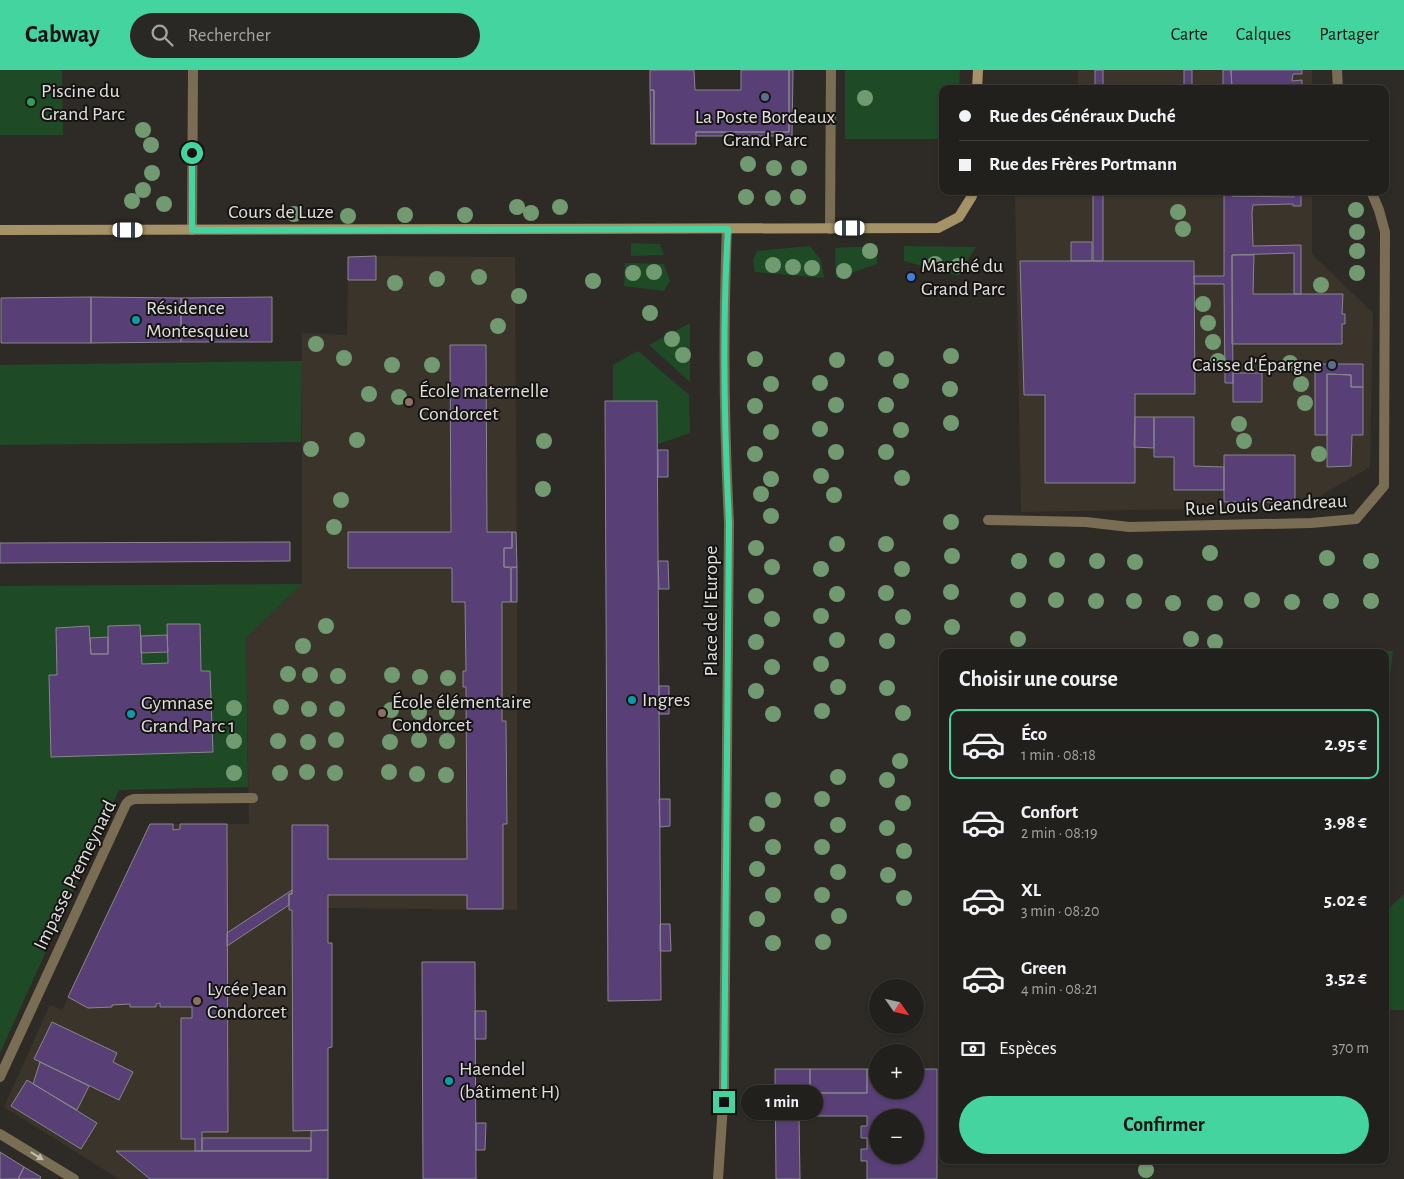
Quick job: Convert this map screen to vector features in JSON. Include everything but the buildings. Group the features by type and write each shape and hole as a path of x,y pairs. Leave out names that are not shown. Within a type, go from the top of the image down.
{"street":[{"path":"192,230 193,70"},
{"path":"830,228 832,70"},
{"path":"977,85 978,70"},
{"path":"1337,70 1338,85"},
{"path":"728,229 938,228 959,217 972,195"},
{"name":"Rue Louis Geandreau","path":"988,520 1086,522 1129,527 1311,523 1356,519 1384,486 1385,232 1373,195"},
{"name":"Cours de Luze","path":"0,230 728,229"},
{"name":"Place de l'Europe","path":"718,1179 724,1089 729,523 726,479 724,293 728,229"},
{"name":"Impasse Premeynard","path":"0,1077 126,804 134,800 253,798"},
{"path":"0,1134 74,1179"}],"shaded area":[{"path":"1078,70 1312,70 1312,85 1078,85"},
{"path":"1015,195 1312,195 1312,254 1373,313 1370,467 1301,507 1021,512"},
{"path":"376,256 515,257 517,910 328,908 327,1179 119,1179 4,1107 50,1005 62,1010 150,824 249,824 246,638 302,584 302,333 347,335 348,280 376,280"}],"green space":[{"name":"Piscine du Grand Parc","path":"0,70 62,70 63,135 0,135"},
{"path":"845,70 960,70 959,85 939,85 939,139 845,139"},
{"path":"631,243 660,244 664,255 631,256"},
{"path":"810,246 821,260 824,278 755,272 753,260 757,251"},
{"path":"877,246 877,264 836,278 835,248"},
{"path":"904,246 976,247 958,276 904,261"},
{"path":"625,263 664,264 670,281 664,291 624,286"},
{"path":"690,323 690,382 649,345"},
{"path":"638,351 689,395 690,433 658,444 657,401 613,402 613,365"},
{"path":"302,361 301,442 0,445 0,365"},
{"path":"302,584 246,638 248,787 119,790 0,1053 0,586"},
{"path":"1389,651 1393,651 1389,695"},
{"path":"1404,894 1404,1010 1389,1010 1389,908"}],"place":[{"name":"La Poste Bordeaux Grand Parc","path":"765,97"},
{"name":"Piscine du Grand Parc","path":"31,102"},
{"name":"Marché du Grand Parc","path":"911,277"},
{"name":"Résidence Montesquieu","path":"136,320"},
{"name":"Caisse d'Épargne","path":"1332,365"},
{"name":"École maternelle Condorcet","path":"409,402"},
{"name":"Ingres","path":"632,700"},
{"name":"École élémentaire Condorcet","path":"382,713"},
{"name":"Gymnase Grand Parc 1","path":"131,714"},
{"name":"Lycée Jean Condorcet","path":"197,1001"},
{"name":"Haendel (bâtiment H)","path":"449,1081"}],"route":[{"path":"192,153 192,230 728,229 724,293 726,479 729,523 724,1102"}]}
